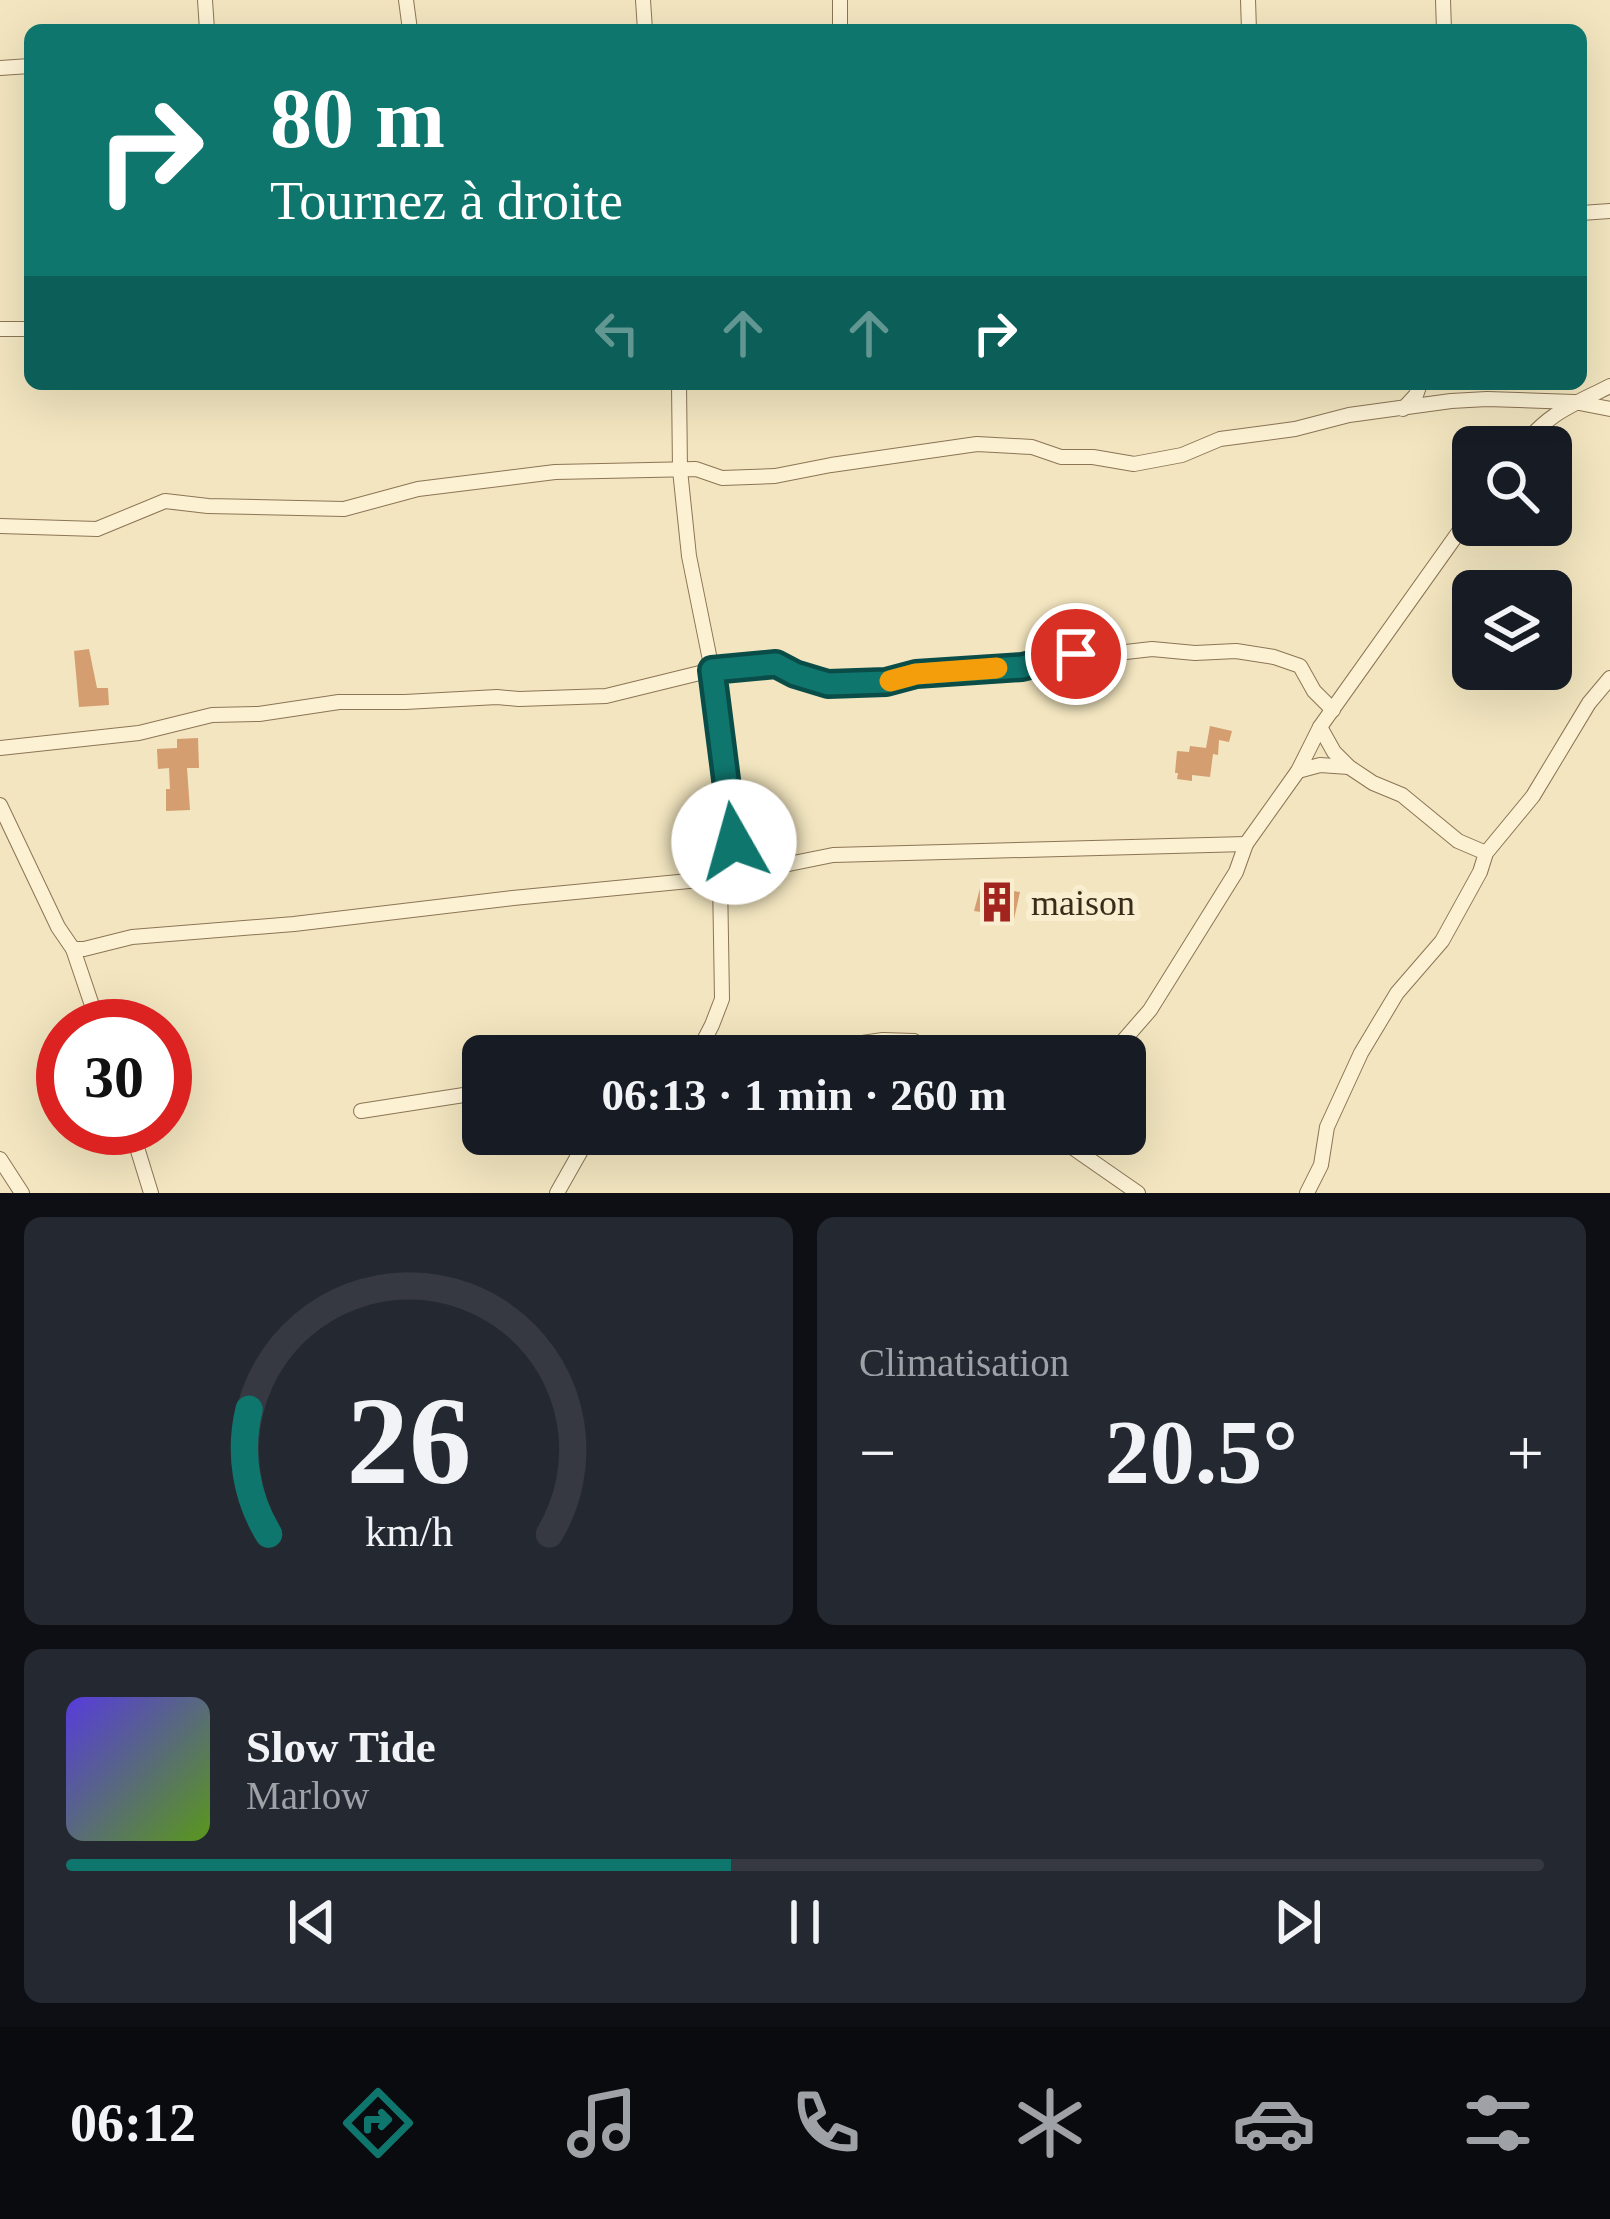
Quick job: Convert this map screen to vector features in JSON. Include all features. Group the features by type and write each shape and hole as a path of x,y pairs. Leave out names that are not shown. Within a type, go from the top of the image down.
{"street":[{"path":"1540,426 1574,401 1610,386"},
{"path":"679,390 680,470 689,556 712,670 734,842 749,872"},
{"path":"1403,409 1418,390"},
{"path":"1451,390 1451,401"},
{"path":"0,526 97,529 165,501 344,509 418,489 555,472 696,469 722,478 775,476 977,444 1032,447 1061,457 1134,464 1182,455 1220,439 1451,401 1574,401 1610,409"},
{"path":"1128,1035 1150,1010 1210,916 1246,844 1298,771 1321,728 1452,542"},
{"path":"0,748 139,733 212,715 259,714 339,702 606,696 712,670 776,664 828,684 886,682 916,674 1022,667 1076,654 1152,650 1236,651 1274,657 1300,666 1314,691 1333,710"},
{"path":"1307,1193 1321,1165 1327,1127 1361,1053 1397,993 1442,940 1486,853 1533,796 1589,703 1610,678"},
{"path":"1321,728 1349,767 1373,784 1402,795 1458,841 1486,853"},
{"path":"1298,771 1320,765 1349,767"},
{"path":"0,805 73,949 90,999"},
{"path":"707,1035 722,999 720,878 734,842"},
{"path":"73,949 132,937 720,878 833,855 1246,844"},
{"path":"361,1111 462,1095"},
{"path":"139,1155 151,1193"},
{"path":"557,1193 578,1155"},
{"path":"1083,1155 1138,1193"},
{"path":"0,1159 22,1193"}],"building":[{"path":"89,649 97,688 108,688 109,705 79,707 74,651"},
{"path":"1210,726 1232,731 1229,742 1219,740 1210,777 1177,779 1177,751 1189,752 1190,746 1206,748"},
{"path":"198,738 199,768 187,768 190,810 166,811 169,768 158,769 157,749 177,748 177,739"},
{"name":"maison","path":"982,881 1020,892 1014,919 984,917 974,911"}],"slow traffic":[{"path":"890,681 916,674 997,668"}],"place":[{"name":"maison","path":"997,902"}],"route":[{"path":"734,842 712,670 776,664 828,684 886,682 916,674 1022,667 1076,654"}]}
